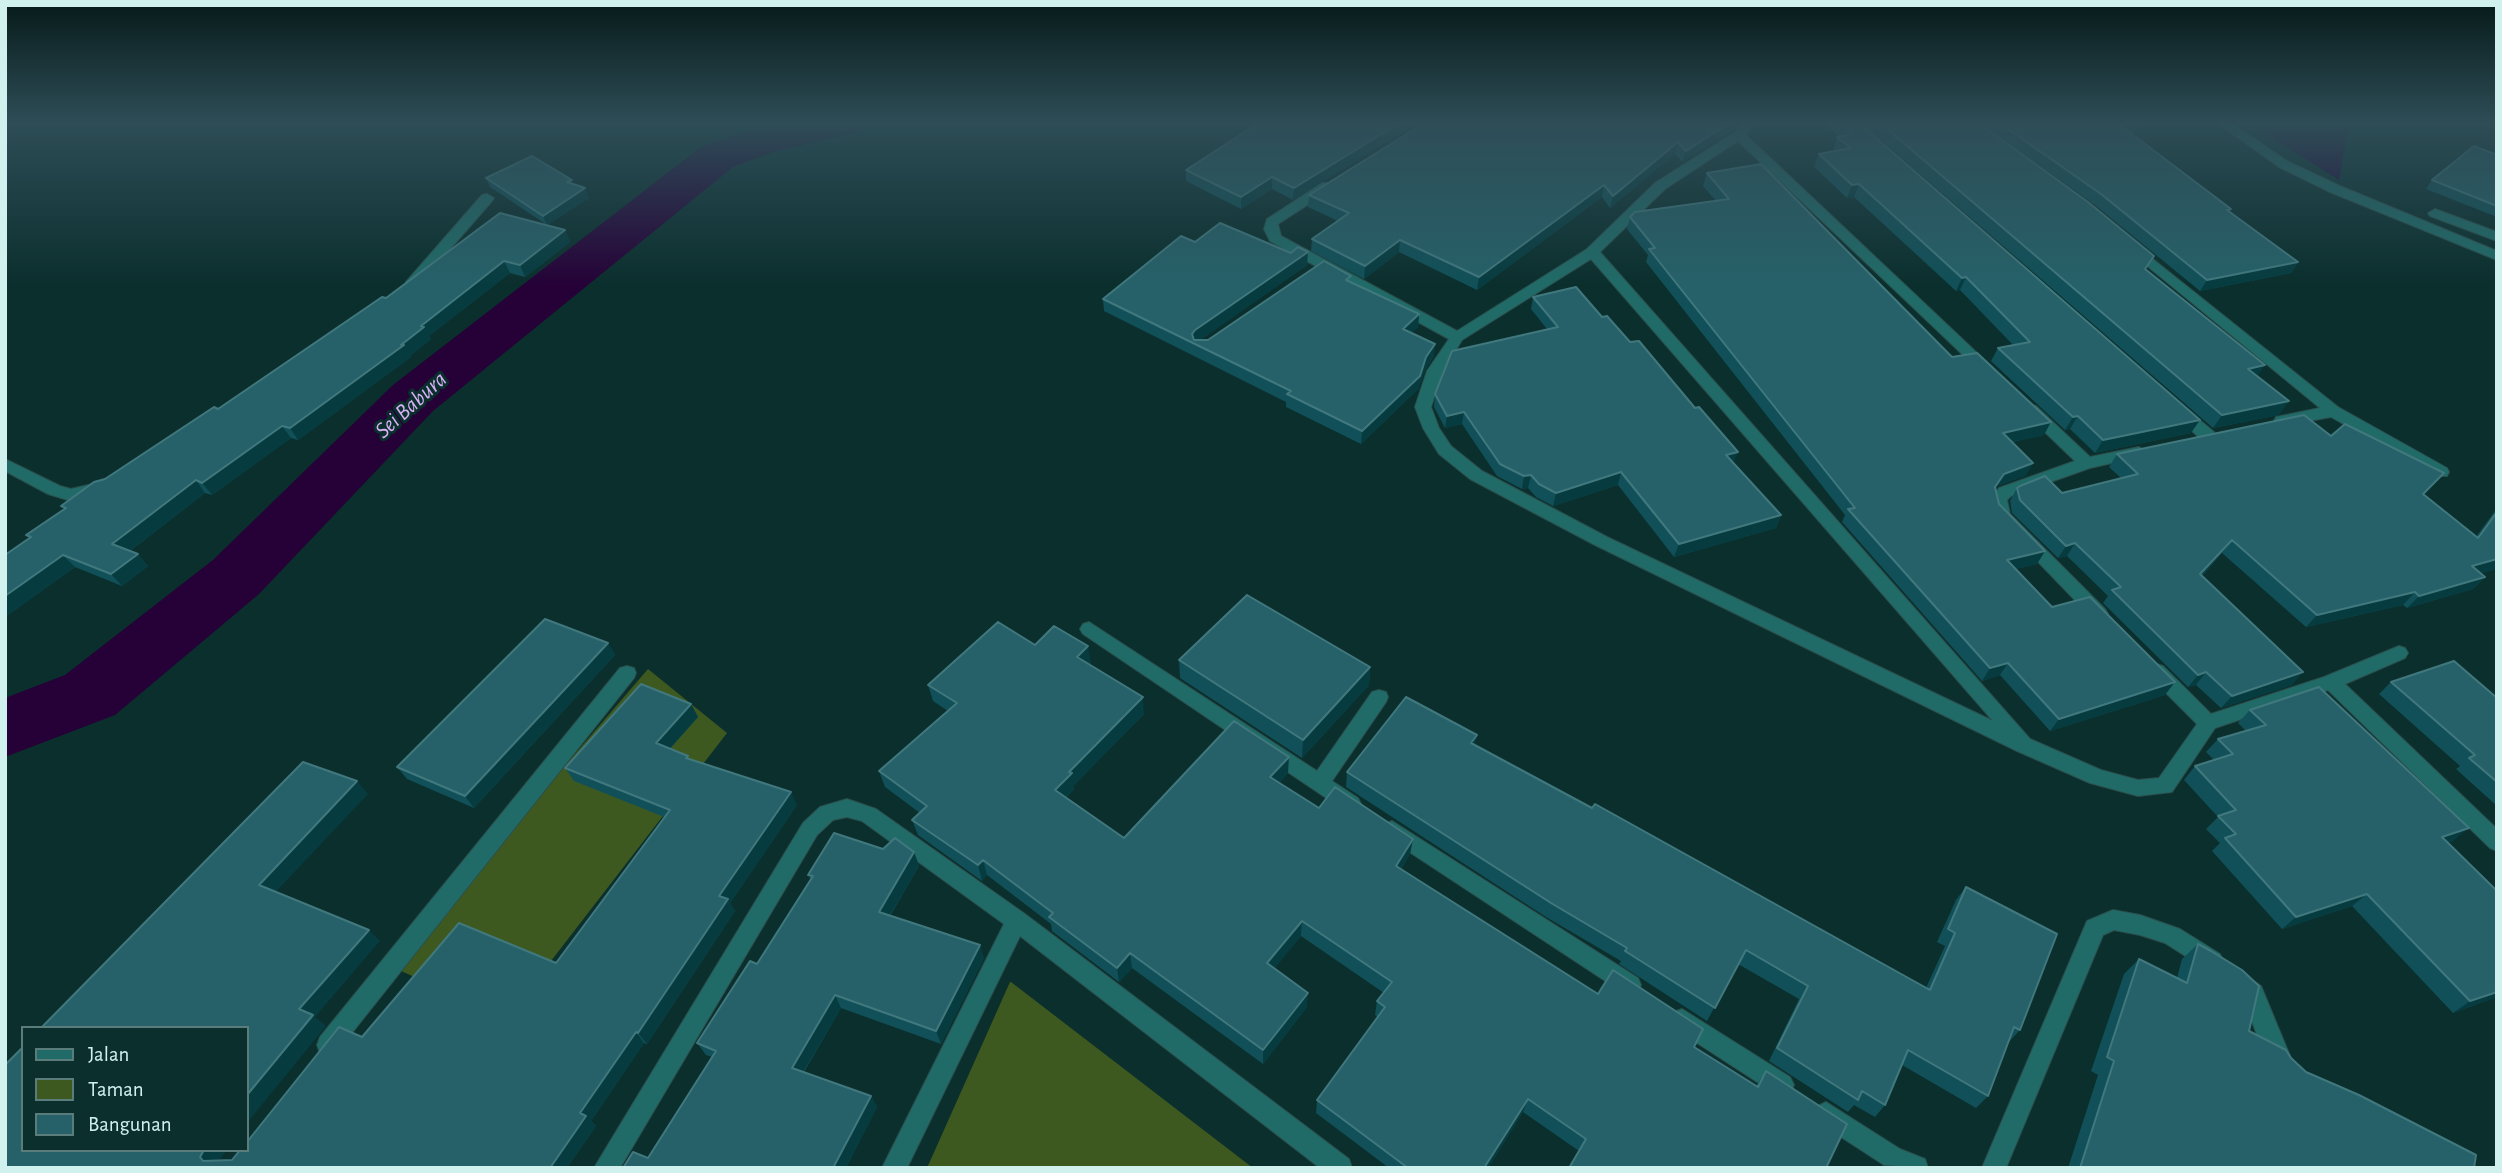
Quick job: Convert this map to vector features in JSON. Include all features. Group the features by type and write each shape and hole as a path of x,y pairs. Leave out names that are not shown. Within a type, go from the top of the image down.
{"street":[{"path":"1674,177 1660,186 1592,252 1457,337 1435,371 1423,407 1430,428 1445,450 1476,475 1601,541 2024,744 2097,776 2138,788 2154,789 2165,786 2208,723 2331,682 2399,653"},
{"path":"1783,177 1997,379"},
{"path":"2310,177 2497,256"},
{"path":"1340,178 1272,222 1271,229 1275,239 1317,269 1457,337"},
{"path":"398,294 417,278 487,198"},
{"path":"2435,213 2497,237"},
{"path":"2120,237 2333,411 2441,472"},
{"path":"1592,252 2024,744"},
{"path":"2017,398 2087,463"},
{"path":"2167,400 2208,436"},
{"path":"2270,424 2333,411"},
{"path":"2110,625 2003,516 1999,509 2000,499 2005,492 2087,463 2154,448"},
{"path":"5,464 54,490 71,495 85,494 108,485"},
{"path":"1089,629 1647,997"},
{"path":"2139,654 2208,723"},
{"path":"316,1060 627,673"},
{"path":"2331,682 2497,842"},
{"path":"1320,783 1379,697"},
{"path":"606,1168 810,829 827,813 847,808 869,815 1017,921 1340,1168"},
{"path":"1994,1168 2095,928 2113,920 2140,925 2172,936 2235,976 2253,993 2270,1043 2282,1062 2296,1075"},
{"path":"894,1168 1017,921"},
{"path":"1670,1012 1805,1100 1890,1162 1916,1168"}],"green space":[{"path":"648,669 727,733 507,1018 392,967"},
{"path":"1011,982 1253,1168 927,1168"}],"building":[{"path":"567,177 572,180 567,182 585,188 543,216 486,178"},
{"path":"1200,177 1312,177 1294,188 1272,177 1241,197"},
{"path":"1338,177 1636,177 1613,196 1604,185 1479,277 1400,240 1365,266 1312,239 1349,213 1309,195"},
{"path":"1710,177 1774,177 1952,357 1977,353 2051,422 2003,433 2033,463 2004,474 1995,487 1999,504 2045,551 2007,560 2052,607 2090,597 2175,682 2059,719 2008,663 1990,668 1848,509 1855,508 1649,249 1655,248 1630,217 1635,212 1729,199"},
{"path":"1843,177 1921,177 2200,420 2103,440 2078,416 2073,417 1998,348 2030,342 1966,277 1962,278 1859,184 1852,185"},
{"path":"1943,177 2053,177 2154,256 2145,269 2265,365 2248,369 2289,401 2222,415"},
{"path":"2076,177 2188,177 2231,209 2227,210 2298,262 2207,280"},
{"path":"2436,177 2497,177 2497,206 2432,180"},
{"path":"500,213 565,230 520,265 504,261 421,326 424,327 401,345 404,345 290,428 282,426 202,483 196,480 112,544 138,554 111,574 63,555 5,596 5,555 31,537 26,535 66,508 61,506 94,482 105,479 214,407 218,409 382,297 386,298"},
{"path":"1220,223 1291,253 1298,247 1308,252 1195,330 1192,334 1194,340 1208,340 1324,261 1351,276 1346,280 1419,314 1403,329 1435,344 1426,357 1420,376 1362,431 1287,394 1291,391 1103,299 1181,236 1195,242"},
{"path":"1576,287 1602,317 1607,316 1630,342 1639,341 1695,408 1699,407 1738,452 1726,455 1781,515 1679,544 1621,472 1556,493 1539,484 1531,475 1524,476 1500,464 1464,412 1447,416 1435,394 1452,351 1558,327 1533,297"},
{"path":"2304,415 2331,436 2345,424 2444,473 2423,494 2478,538 2497,512 2497,559 2472,566 2485,577 2419,596 2415,592 2317,615 2232,540 2200,574 2303,672 2232,696 2206,672 2198,675 2112,590 2121,587 2075,543 2066,546 2020,500 2017,488 2045,476 2062,493 2138,474 2117,454"},
{"path":"1247,595 1370,667 1303,740 1179,660"},
{"path":"545,619 608,643 465,796 397,767"},
{"path":"998,622 1035,645 1054,626 1088,646 1077,657 1143,697 1069,772 1072,773 1055,790 1124,838 1234,721 1289,757 1270,777 1319,808 1335,787 1413,839 1396,866 1598,994 1613,970 1703,1029 1694,1047 1758,1087 1766,1071 1847,1124 1826,1168 1569,1168 1586,1139 1528,1099 1484,1168 1408,1168 1317,1100 1385,1007 1377,1001 1392,982 1302,921 1267,963 1308,993 1263,1050 1130,953 1117,968 1049,917 1053,913 983,860 978,865 912,820 927,806 879,771 957,703 928,685"},
{"path":"2454,661 2497,698 2497,782 2469,758 2475,755 2391,682"},
{"path":"641,684 691,704 656,743 688,756 686,758 791,792 719,896 728,899 638,1033 636,1032 580,1113 586,1116 550,1168 5,1168 5,1065 21,1049 21,1152 203,1152 200,1157 203,1161 232,1160 238,1152 248,1152 248,1141 339,1027 362,1037 459,923 556,963 670,810 565,768"},
{"path":"2319,687 2469,828 2442,837 2497,891 2497,992 2470,1001 2367,894 2296,917 2225,838 2236,834 2218,816 2236,810 2195,766 2233,754 2218,739 2266,725 2250,710"},
{"path":"1406,697 1477,735 1471,743 1592,808 1595,804 1930,990 1955,933 1948,929 1966,887 2057,934 2020,1030 2014,1027 1988,1096 1908,1050 1885,1105 1862,1091 1858,1100 1777,1048 1808,986 1746,950 1715,1008 1625,951 1627,948 1551,903 1347,772"},
{"path":"303,762 357,781 259,885 369,930 299,1009 313,1015 248,1094 248,1026 43,1026"},
{"path":"834,833 883,849 895,838 914,852 879,912 980,945 936,1031 835,995 792,1068 871,1096 833,1168 623,1168 633,1152 648,1158 716,1051 697,1043 750,961 757,964 813,876 808,875"},
{"path":"2198,944 2242,970 2259,986 2249,1031 2286,1050 2306,1072 2359,1095 2476,1155 2474,1168 2080,1168 2114,1061 2107,1057 2139,959 2187,983"}],"waterway":[{"name":"Sei Babura","path":"5,728 90,695 236,577 413,398 692,177"}]}
